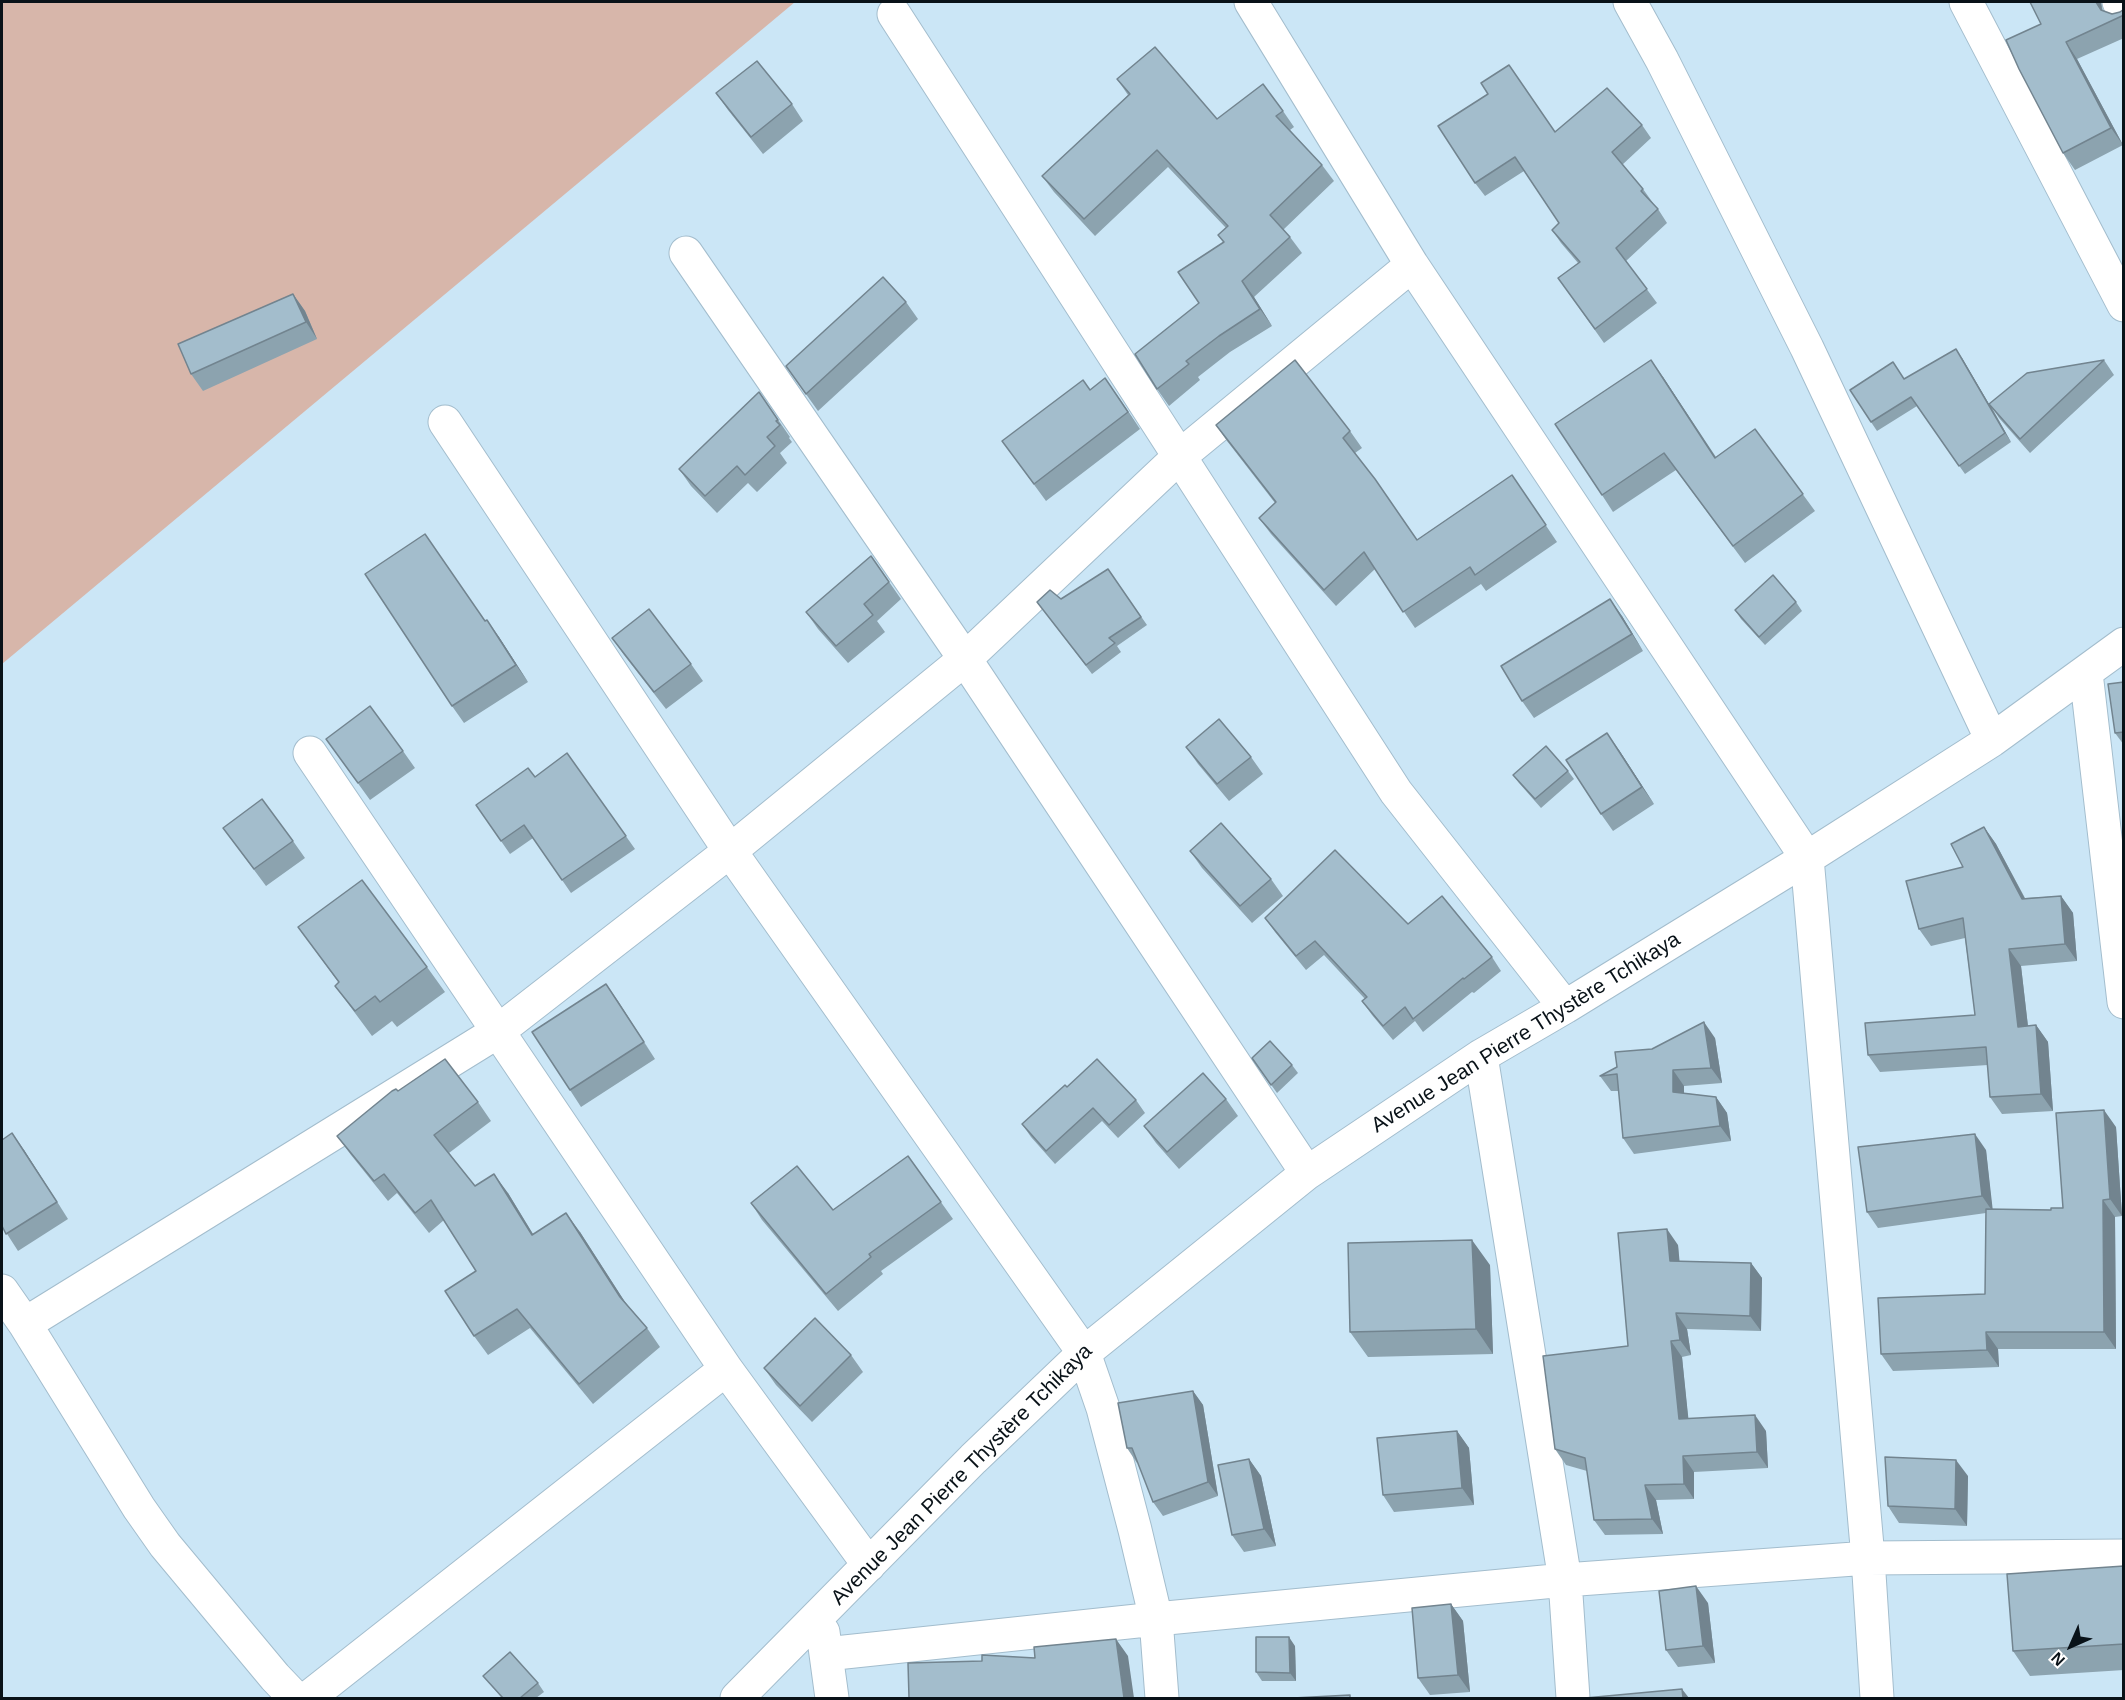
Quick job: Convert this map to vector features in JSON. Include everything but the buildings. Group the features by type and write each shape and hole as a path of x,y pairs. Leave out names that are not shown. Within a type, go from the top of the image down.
{"street":[{"path":"1251,2 1412,265 1807,858 1868,1558 1877,1698"},
{"path":"1630,2 1662,60 1807,348 1992,740"},
{"path":"1966,2 2124,305"},
{"path":"2119,2 2124,12"},
{"path":"894,14 1396,792 1564,1007"},
{"path":"686,253 965,659 1307,1173"},
{"path":"25,1324 497,1032 730,851 965,659 1180,456 1412,265"},
{"path":"445,422 730,851 1084,1353 1103,1408 1156,1619 1162,1698"},
{"name":"Avenue Jean Pierre Thystère Tchikaya","path":"737,1698 972,1459 1084,1353 1307,1173 1481,1056 1807,858 1992,740 2124,644"},
{"path":"2086,673 2124,1002"},
{"path":"310,753 726,1369 869,1565"},
{"path":"1481,1056 1565,1580 1573,1698"},
{"path":"2,1291 25,1324 139,1508 165,1545 275,1677 296,1698"},
{"path":"308,1698 726,1369"},
{"path":"826,1654 1156,1619 1565,1580 1868,1558 2124,1556"},
{"path":"820,1616 832,1698"}],"shaded area":[{"path":"2,2 795,2 2,664"}]}
